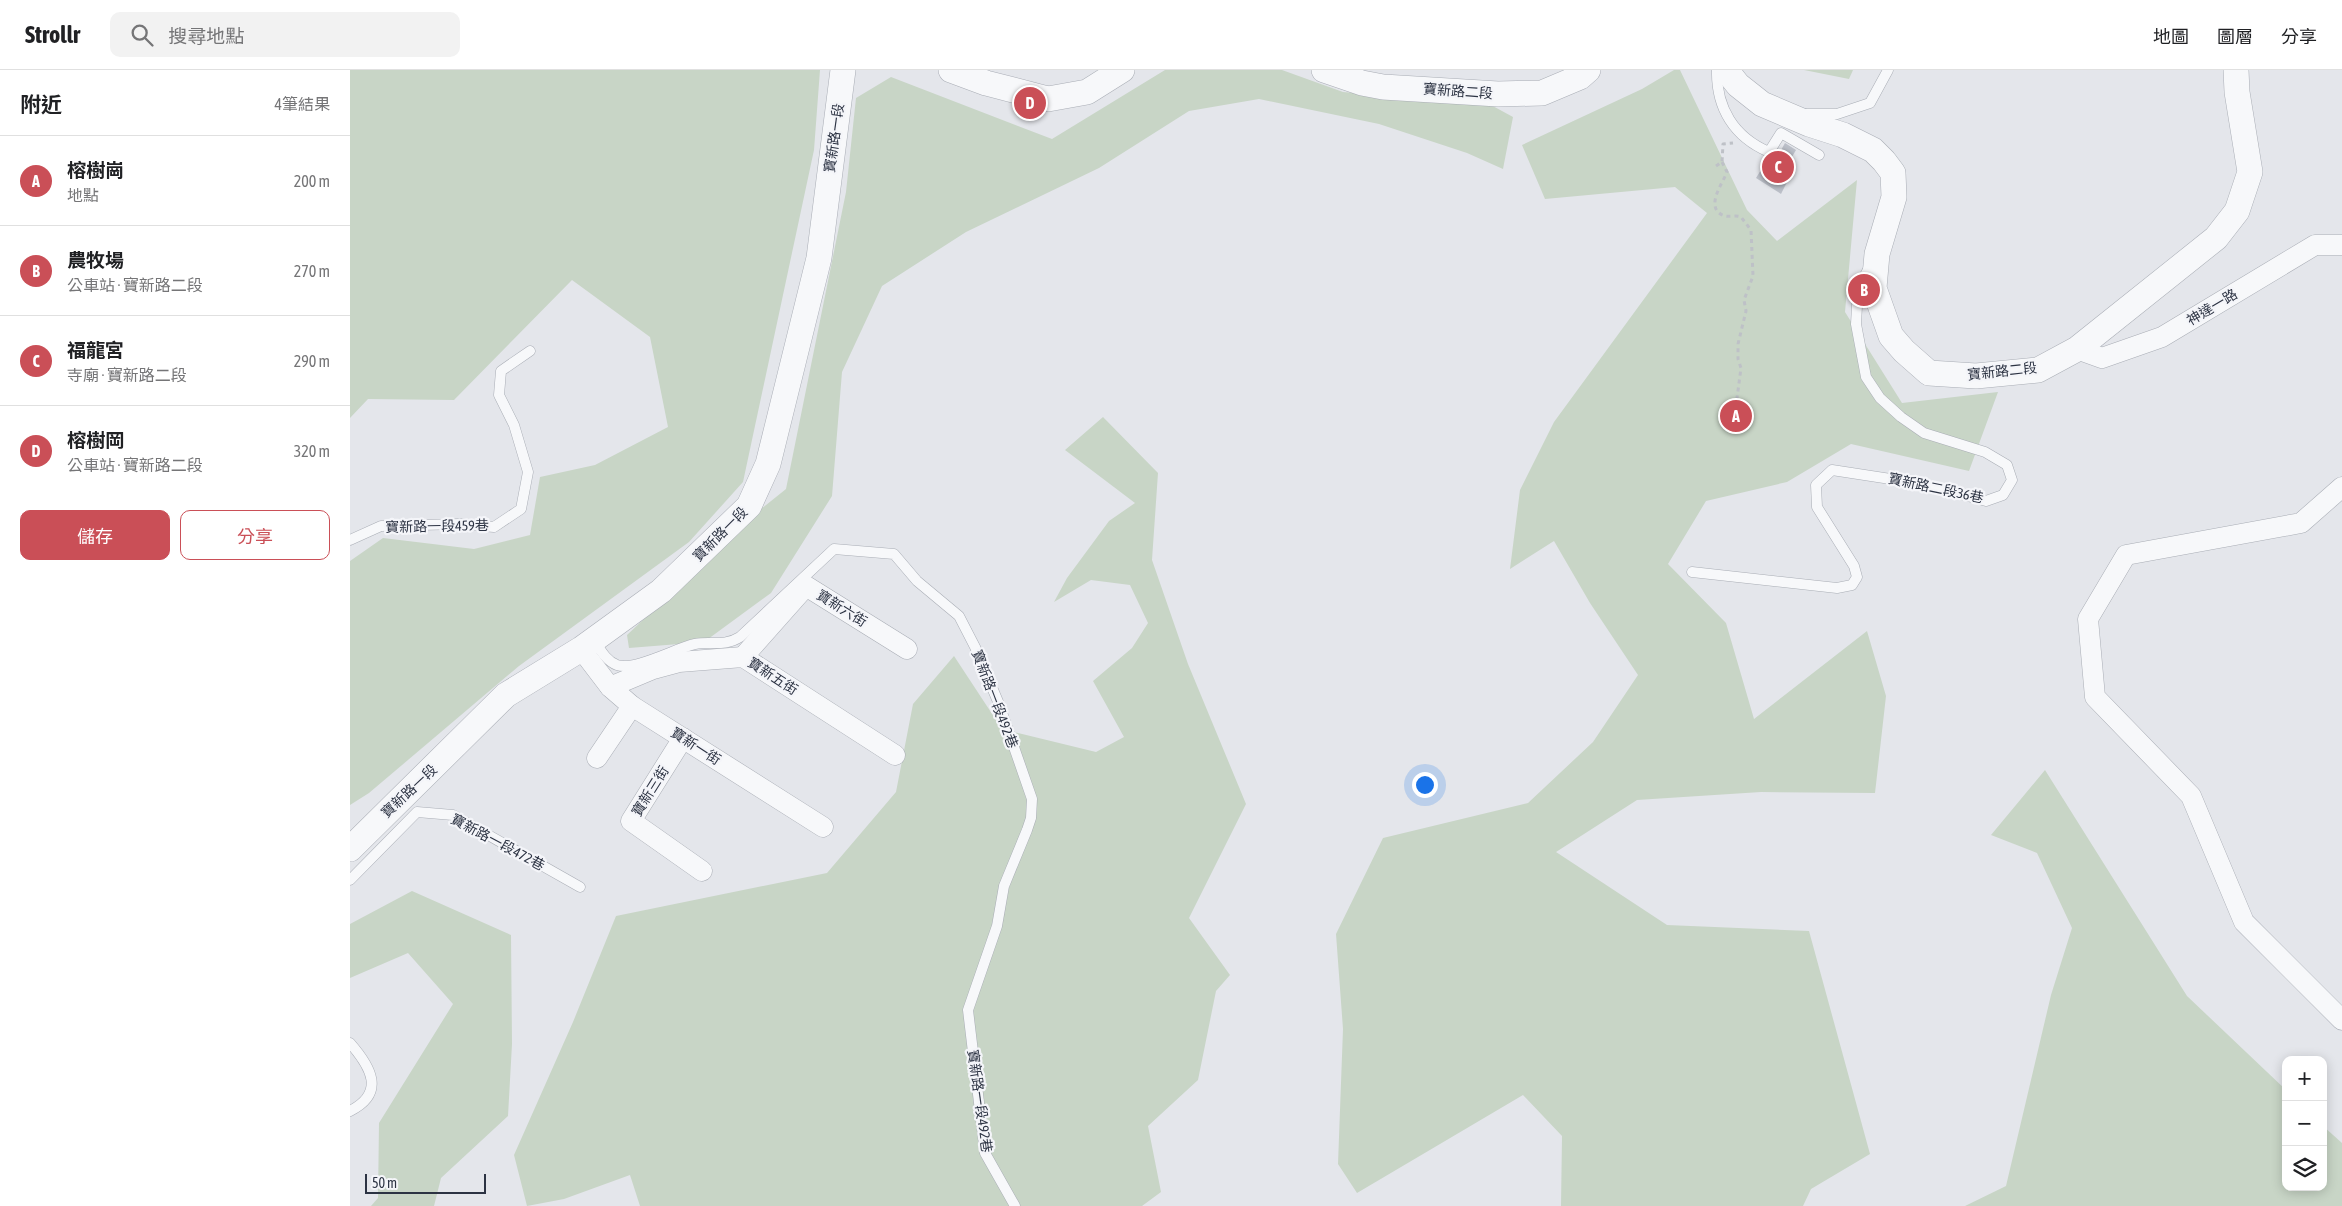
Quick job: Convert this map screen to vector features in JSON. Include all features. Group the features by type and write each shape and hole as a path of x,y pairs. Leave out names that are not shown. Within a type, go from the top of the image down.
{"street":[{"name":"寶新路一段","path":"350,849 506,695 588,644 661,591 749,506 768,464 818,258 843,70"},
{"path":"951,70 986,83 1048,99 1088,92 1122,70"},
{"name":"寶新路二段","path":"1324,70 1362,83 1383,87 1498,94 1542,93 1580,77 1588,70"},
{"name":"寶新路二段","path":"1726,70 1738,85 1762,104 1843,135 1873,150 1893,173 1894,197 1877,254 1874,288 1891,336 1904,351 1929,373 1976,376 2038,370 2077,349 2216,238 2237,211 2250,172 2237,92 2236,70"},
{"name":"神達一路","path":"2077,349 2102,358 2162,337 2315,245 2342,245"},
{"path":"2342,487 2301,522 2126,555 2088,620 2095,697 2191,796 2244,922 2342,1020"},
{"name":"寶新六街","path":"743,657 806,586 907,649"},
{"name":"寶新一街","path":"588,644 610,687 632,706 823,827"},
{"name":"寶新五街","path":"610,687 652,669 680,662 743,657 895,755"},
{"path":"597,758 632,706"},
{"name":"寶新三街","path":"684,738 631,821 702,871"}],"lane":[{"path":"1717,70 1717,86 1722,109 1747,139 1769,152 1781,133 1819,154"},
{"path":"1787,115 1836,114 1870,103 1888,70"},
{"name":"寶新路二段36巷","path":"1692,572 1837,588 1852,585 1857,577 1854,566 1817,507 1816,485 1832,470 1923,484 1986,500 2004,495 2012,480 2007,465 1985,452 1924,433 1900,418 1880,398 1866,377 1856,324 1858,288 1877,254"},
{"name":"寶新路一段459巷","path":"350,540 381,526 460,524 494,527 521,509 528,472 514,425 499,395 501,371 530,351"},
{"name":"寶新路一段492巷","path":"588,644 619,666 642,663 696,644 732,642 740,637 834,549 894,554 918,580 959,616 975,647 999,704 1032,799 1029,824 1004,886 997,926 968,1010 985,1153 1015,1206"},
{"name":"寶新路一段472巷","path":"350,880 417,812 453,815 580,887"},
{"path":"350,1043 365,1060 370,1070 372,1082 370,1095 363,1105 350,1111"}],"path":[{"path":"1738,414 1741,368 1738,359 1738,344 1746,312 1744,300 1753,276 1751,265 1753,242 1751,230 1741,217 1724,215 1715,204 1716,194 1727,172 1722,162 1723,144 1731,144 1739,139 1747,139"},
{"path":"1716,166 1722,162"}],"green space":[{"path":"350,70 820,70 814,150 743,482 689,542 519,666 369,793 350,805 350,561 383,538 474,549 530,535 540,477 595,465 668,427 650,337 572,280 454,400 368,399 350,418"},
{"path":"1165,70 1282,70 1343,92 1491,105 1513,117 1503,169 1467,153 1379,124 1259,99 1189,111 1099,168 966,232 882,286 842,372 832,496 771,593 704,642 629,648 627,635 756,513 786,489 846,192 856,98 891,77 1052,139"},
{"path":"1674,70 1680,70 1747,210 1777,241 1857,180 1845,312 1902,403 1998,392 1969,471 1851,444 1787,482 1706,501 1668,564 1726,623 1754,719 1867,631 1886,696 1875,793 1761,792 1637,800 1556,852 1667,925 1809,931 1870,1154 1811,1189 1803,1206 1561,1206 1562,1136 1523,1095 1357,1193 1338,1164 1343,1029 1336,934 1383,838 1528,803 1593,742 1638,675 1590,603 1554,541 1510,569 1520,490 1554,422 1707,213 1675,187 1545,199 1522,145 1642,89"},
{"path":"1804,70 1853,70 1849,79"},
{"path":"1103,417 1158,473 1152,560 1188,664 1246,804 1189,918 1230,975 1216,991 1198,1080 1148,1126 1161,1192 1142,1206 640,1206 630,1175 564,1199 527,1206 514,1155 573,1022 616,916 827,873 896,792 913,704 954,656 1002,729 1096,752 1124,737 1093,681 1132,648 1148,623 1130,585 1091,580 1054,602 1067,578 1109,521 1135,503 1065,450"},
{"path":"2045,770 2187,996 2282,1086 2282,1191 2327,1191 2327,1130 2342,1143 2342,1206 1965,1206 2006,1186 2051,995 2072,928 2037,853 1991,835"},
{"path":"412,891 511,935 512,1044 508,1116 441,1178 434,1206 371,1206 378,1198 379,1123 453,1004 408,953 350,978 350,924"}],"building":[{"path":"1785,143 1796,150 1782,174 1789,178 1781,194 1756,178 1764,165 1770,170"}],"place":[{"name":"榕樹岡","path":"1030,103"},
{"name":"福龍宮","path":"1778,167"},
{"name":"農牧場","path":"1864,290"},
{"name":"榕樹崗","path":"1736,416"}]}
